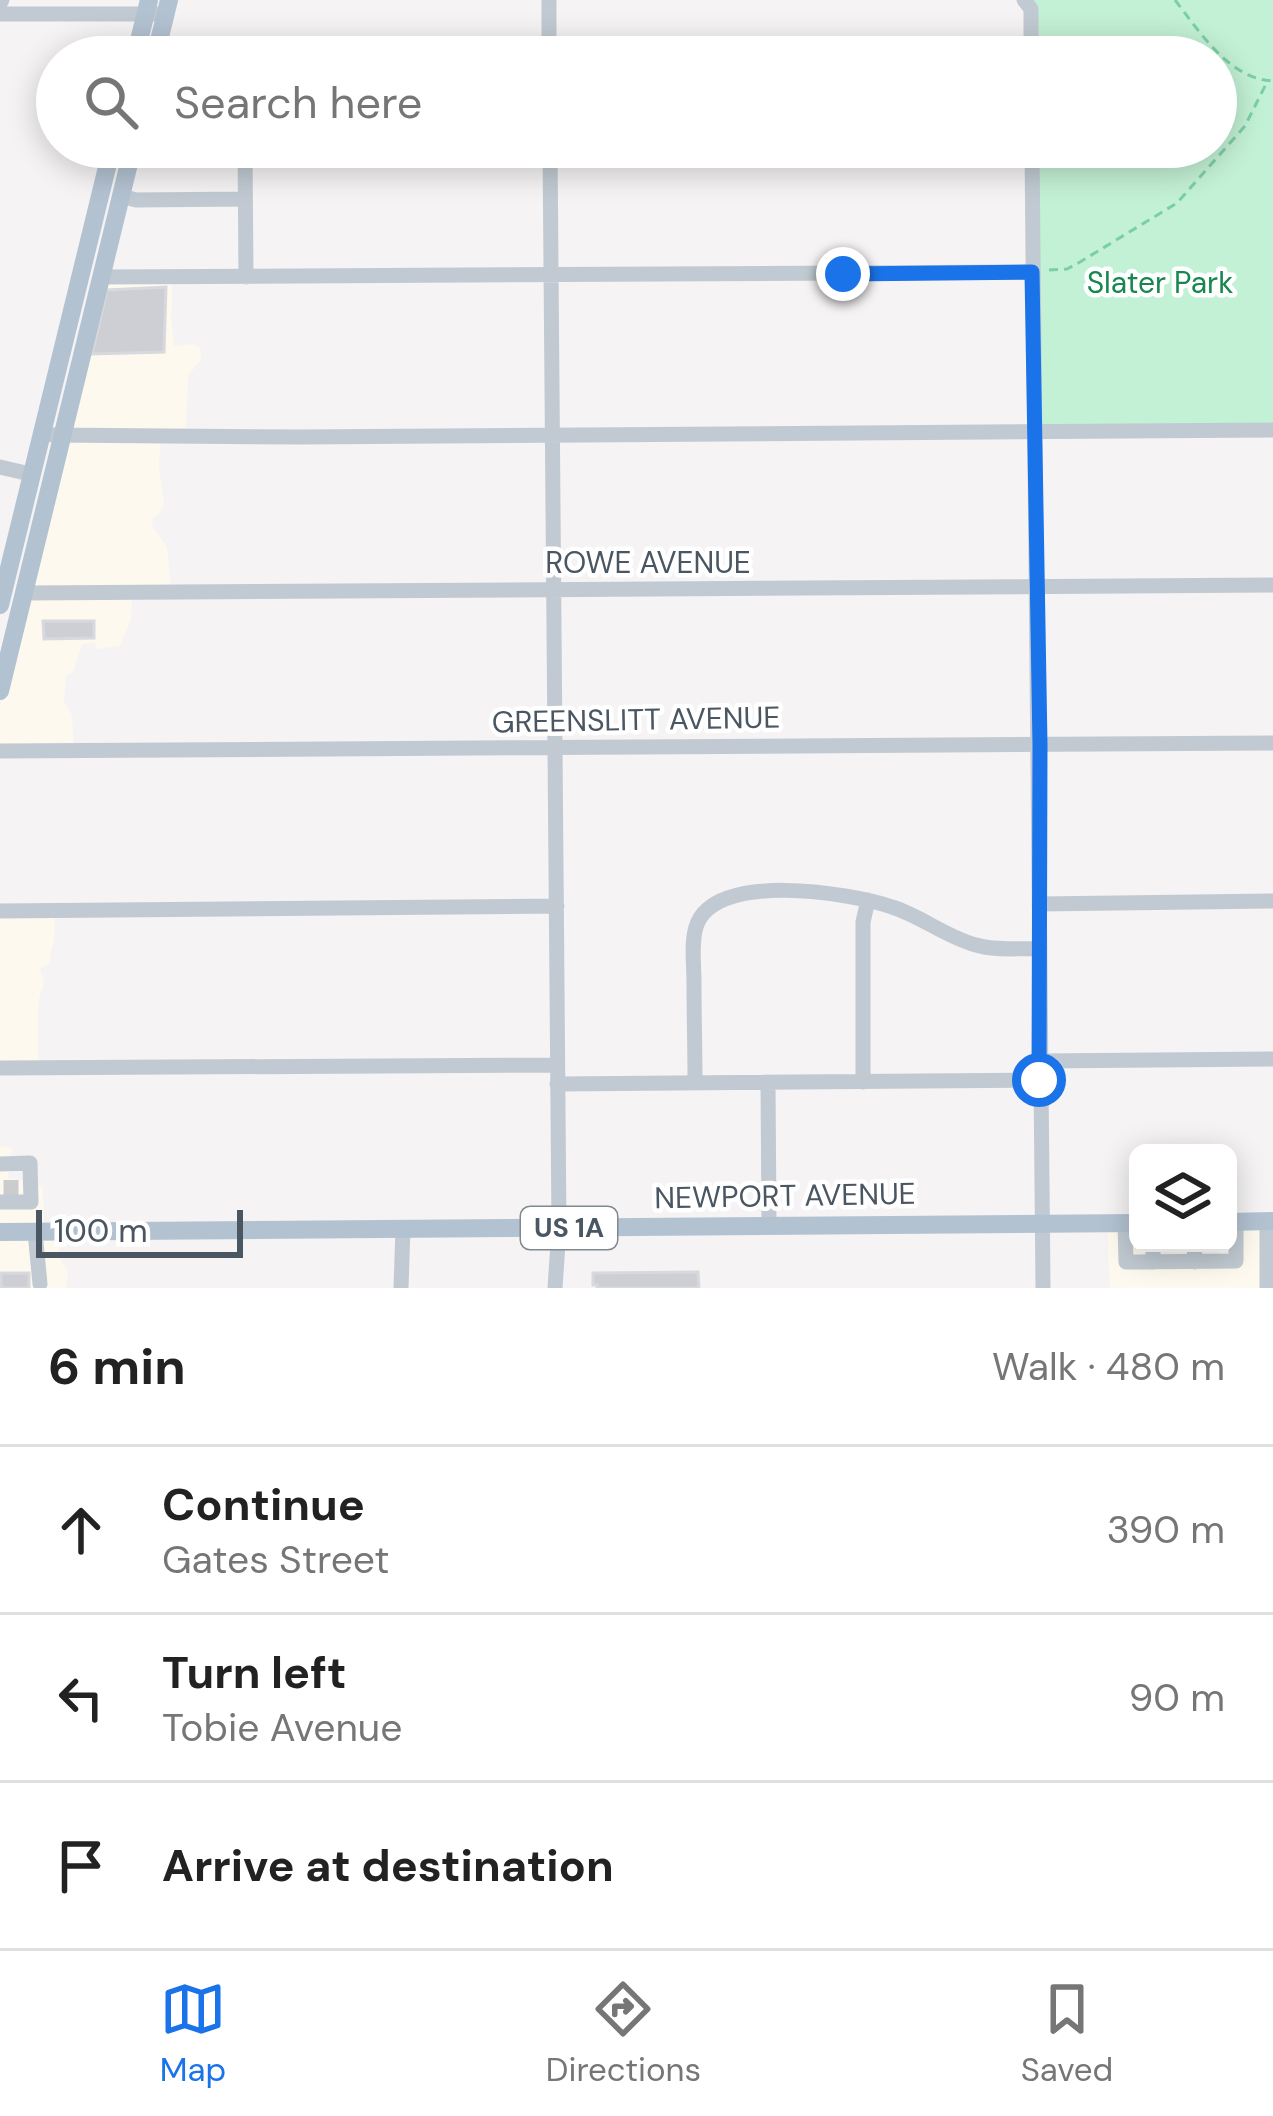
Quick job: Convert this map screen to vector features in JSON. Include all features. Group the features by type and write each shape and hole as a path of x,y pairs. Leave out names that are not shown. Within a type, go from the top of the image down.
{"main road":[{"path":"145,36 158,7"},
{"path":"0,605 107,168"},
{"path":"0,691 129,168"},
{"path":"1237,1222 1270,1221"},
{"name":"NEWPORT AVENUE","path":"16,1232 1129,1223"}],"street":[{"path":"549,0 550,36"},
{"path":"1026,2 1029,36"},
{"path":"0,14 158,7"},
{"path":"245,168 246,277"},
{"path":"550,168 559,1228 555,1288"},
{"path":"1032,168 1042,1288"},
{"path":"122,196 136,200 245,199"},
{"path":"102,277 1032,272"},
{"path":"41,433 1273,430"},
{"path":"0,466 30,474"},
{"name":"ROWE AVENUE","path":"24,593 1273,585"},
{"name":"GREENSLITT AVENUE","path":"0,751 1273,743"},
{"path":"695,1083 696,926 705,911 725,898 797,891 868,900 897,908 976,945 1040,949"},
{"path":"863,1082 863,922 868,900"},
{"path":"1040,904 1273,901"},
{"path":"0,910 556,906"},
{"path":"1039,1061 1273,1059"},
{"path":"0,1068 556,1065"},
{"path":"557,1084 1039,1080"},
{"path":"767,1082 769,1227"},
{"path":"7,1168 30,1163 31,1202 9,1200 16,1232 40,1284"},
{"path":"1268,1288 1270,1221"},
{"path":"401,1288 403,1228"},
{"path":"1129,1242 1126,1262 1236,1261 1235,1252"},
{"path":"1153,1252 1154,1262"},
{"path":"1194,1252 1195,1262"}],"path":[{"path":"1175,0 1206,36"},
{"path":"1237,69 1270,81 1237,135"},
{"path":"1032,272 1067,268 1177,203 1208,168"}],"shaded area":[{"path":"173,275 174,346 194,344 200,348 201,360 188,375 186,431 161,433 164,503 152,526 167,547 171,586 132,589 131,618 120,646 97,649 94,642 82,644 73,672 66,676 64,702 72,715 74,748 0,748 0,707 104,280"},
{"path":"0,906 53,907 55,934 49,963 40,969 44,981 38,1003 38,1063 0,1065"},
{"path":"0,1146 12,1148 8,1178 43,1189 44,1231 58,1233 60,1259 68,1271 66,1288 0,1288"},
{"path":"1237,1221 1273,1221 1273,1288 1110,1288 1107,1224 1129,1223 1129,1252 1237,1252"}],"green space":[{"name":"Slater Park","path":"1025,0 1273,0 1273,428 1038,427 1034,168 1237,168 1237,36 1028,36"}],"building":[{"path":"166,287 164,352 92,354 107,290"},
{"path":"43,621 94,621 94,638 44,639"},
{"path":"698,1272 699,1288 593,1285 593,1273"},
{"path":"1,1273 29,1273 29,1288 1,1288"}],"tunnel":[{"path":"11,1175 11,1195"}],"route":[{"path":"843,274 1032,272 1040,745 1039,1080"}]}
